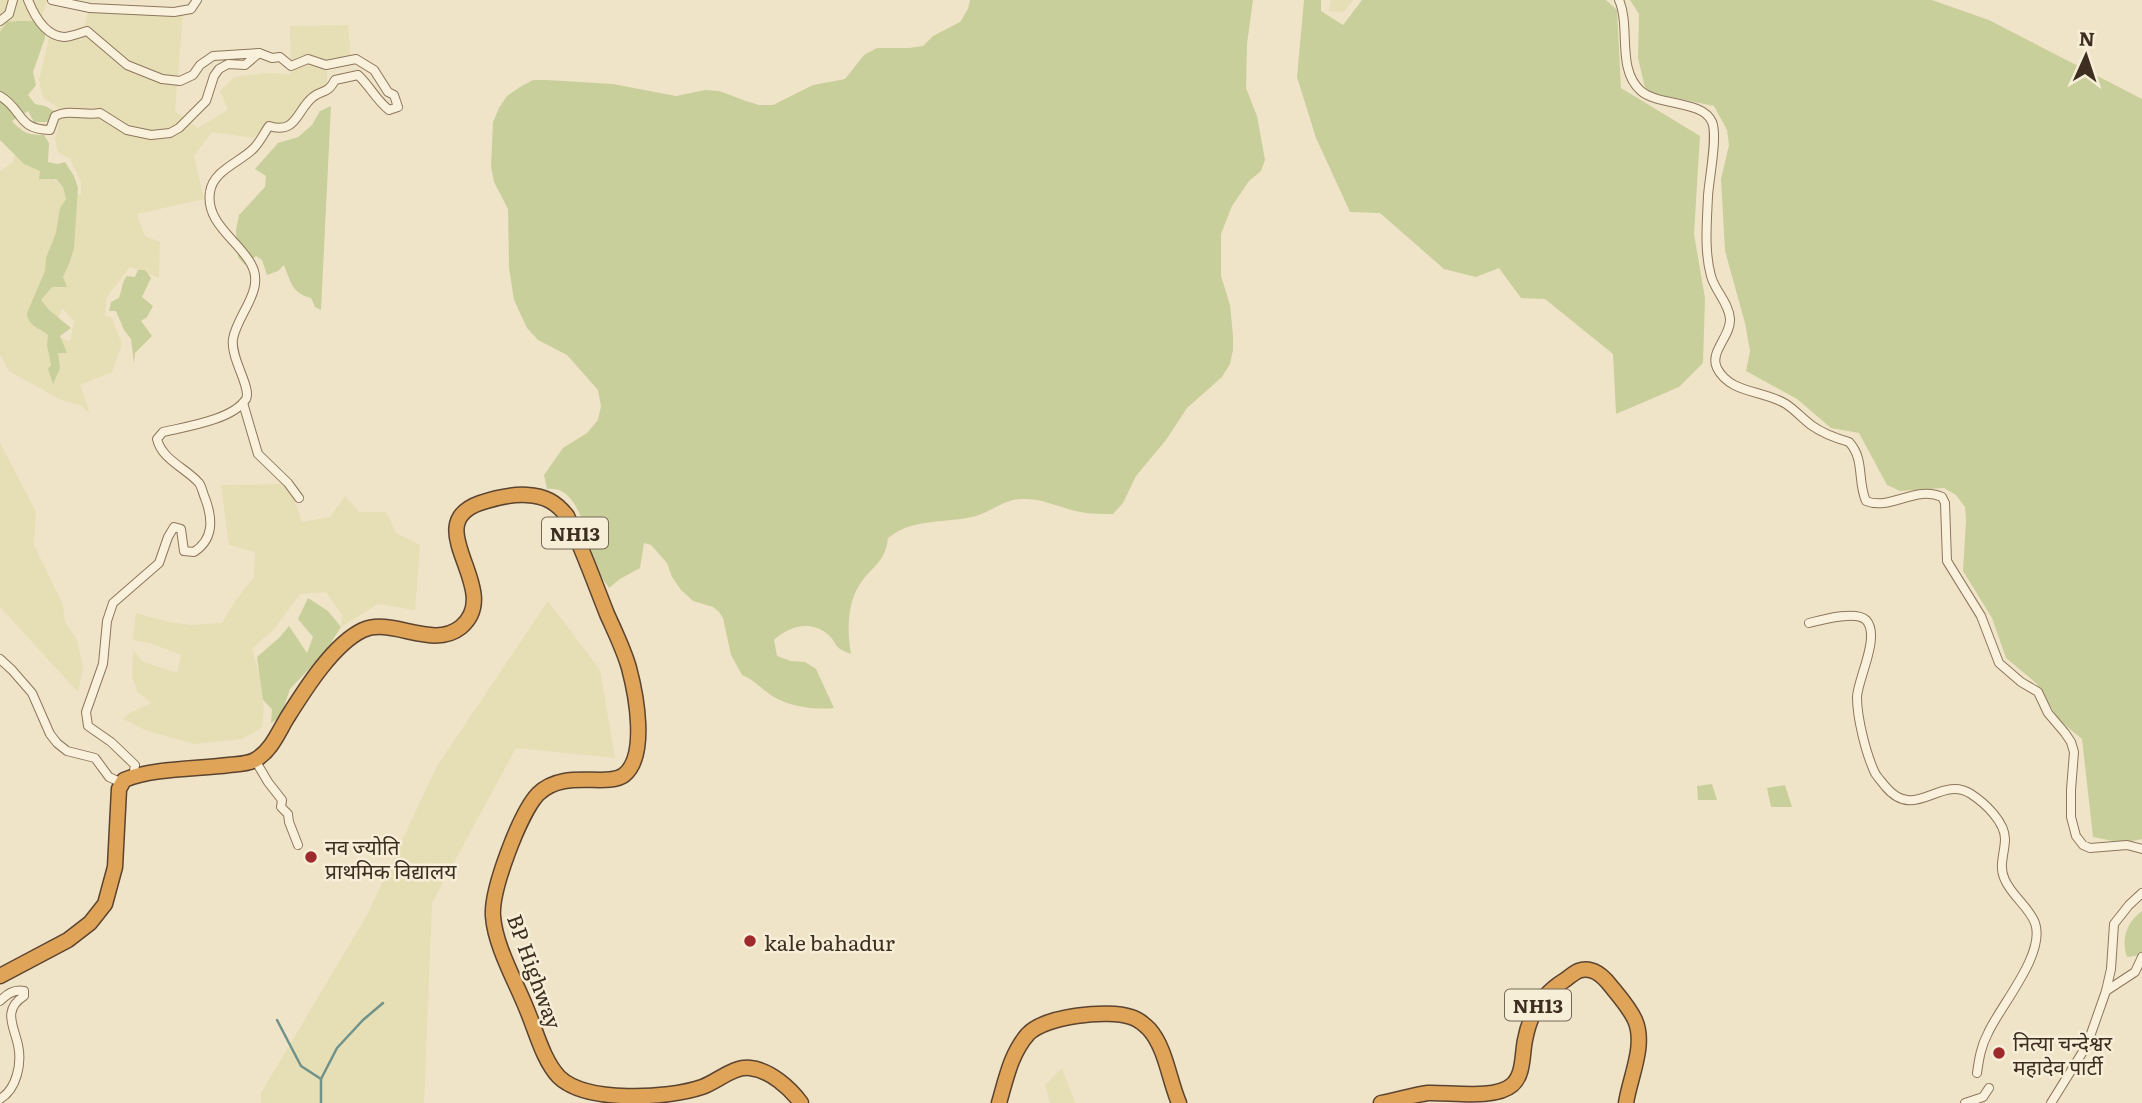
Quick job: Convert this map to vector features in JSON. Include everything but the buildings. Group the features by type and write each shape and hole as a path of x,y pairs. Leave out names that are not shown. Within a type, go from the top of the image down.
{"highway":[{"name":"BP Highway","path":"255,760 268,750 306,690 332,656 351,637 375,627 448,635 470,618 474,606 474,591 457,540 457,522 461,513 480,503 515,495 542,496 552,500 571,523 628,666 638,747 634,760 623,775 574,779 553,784 539,793 527,808 506,857 492,909 502,949 552,1068 564,1082 576,1088 618,1097 643,1097 699,1088 747,1067 759,1070 784,1085 794,1100"},
{"path":"0,976 68,940 90,923 105,904 115,867 119,789 127,780 255,760"},
{"name":"NH13","path":"1381,1103 1427,1094 1497,1092 1513,1085 1518,1079 1528,1026 1541,999 1578,971 1588,970 1603,977 1625,1003 1638,1028 1638,1047 1626,1103"},
{"path":"999,1103 1013,1056 1029,1033 1044,1024 1101,1014 1132,1017 1148,1027 1163,1055 1179,1103"}],"street":[{"path":"0,22 9,14 13,0"},
{"path":"0,659 32,694 50,734 57,743 67,751 94,758 109,777 127,780 135,765 88,726 86,712 103,664 107,621 113,603 159,563 174,527 181,529 184,551 194,552 209,536 211,523 211,513 200,484 166,454 157,439 163,432 215,419 243,403 248,396 248,390 237,367 232,341 254,290 256,275 251,264 218,224 211,205 210,192 215,179 254,149 269,126 285,127 294,122 311,99 330,88 335,80 358,75 379,102 390,110 398,107 394,95 388,92 374,70 356,59 326,65 308,59 290,66 280,57 272,58 259,53 214,56 200,65 193,75 180,81 162,79 127,65 87,32 63,37 50,32 40,23 28,0"},
{"path":"52,0 90,8 174,12 191,9 197,0"},
{"path":"1619,0 1625,15 1624,43 1627,65 1631,77 1642,92 1703,111 1713,123 1707,256 1711,278 1730,314 1731,327 1717,352 1716,366 1726,380 1738,387 1786,404 1811,425 1833,438 1849,442 1859,457 1861,488 1866,501 1875,505 1928,493 1942,497 1945,503 1947,561 1981,616 1999,663 2021,682 2038,692 2048,713 2071,743 2074,752 2071,817 2076,836 2083,845 2090,848 2127,845 2142,849"},
{"path":"0,96 12,104 20,117 32,128 50,130 55,116 64,111 90,115 100,113 119,127 136,133 170,133 179,128 206,101 219,69 228,64 245,65 259,53"},
{"path":"243,403 258,454 288,483 299,498"},
{"path":"1809,623 1832,617 1854,616 1861,617 1868,623 1871,631 1857,696 1859,715 1862,737 1876,774 1891,793 1898,799 1912,801 1952,788 1971,794 2001,821 2005,840 2001,870 2005,881 2036,924 2037,933 2034,951 2025,971 1988,1030 1977,1073"},
{"path":"255,760 282,800 281,807 288,814 298,845"},
{"path":"2051,1103 2087,1045 2106,991 2111,969 2113,925 2142,893"},
{"path":"2106,991 2136,972 2142,957"},
{"path":"0,1000 17,990 24,991 24,996 17,1001 10,1022 19,1048 19,1067 9,1093 0,1099"},
{"path":"1965,1103 1983,1097 1989,1088"}],"shaded area":[{"path":"0,0 48,0 41,18 0,43"},
{"path":"1331,0 1353,0 1344,12 1329,11"},
{"path":"88,12 183,12 175,111 198,128 228,110 220,91 234,77 265,73 291,74 290,26 348,25 351,58 327,66 327,96 316,101 296,123 265,128 253,138 212,132 194,156 204,199 137,214 145,236 160,242 159,278 130,267 107,297 105,315 112,318 122,344 112,372 80,385 90,414 82,406 59,399 9,371 0,354 0,171 13,162 15,153 1,125 15,124 22,129 26,146 44,170 73,196 81,194 81,182 70,159 58,152 55,139 62,110 43,98 39,80 50,33 82,40","holes":["62,308 74,321 70,341 58,337 55,327"]},
{"path":"0,443 36,512 34,545 63,605 65,622 77,640 83,668 78,692 0,607"},
{"path":"289,484 302,522 330,517 345,496 359,512 386,512 396,533 420,545 415,610 378,604 341,627 342,615 326,592 300,594 275,628 252,649 260,676 264,710 262,728 242,739 194,744 145,730 123,719 131,712 152,703 138,693 132,677 133,651 144,662 177,673 181,655 150,643 133,640 136,613 191,625 222,623 254,577 255,552 229,545 221,485"},
{"path":"548,601 600,670 615,758 516,748 432,903 424,1103 261,1103 261,1093 367,915 437,766"},
{"path":"1062,1068 1075,1103 1050,1103 1045,1085"}],"green space":[{"path":"970,0 1253,0 1247,44 1246,88 1257,116 1265,160 1261,171 1249,181 1232,206 1221,234 1221,276 1230,305 1233,335 1230,364 1222,377 1187,408 1166,440 1136,476 1123,503 1113,514 1084,513 1037,500 1016,500 976,516 909,527 888,538 881,559 860,584 850,609 851,654 838,647 826,633 813,627 792,629 774,640 777,656 805,662 816,669 834,708 795,705 774,697 742,675 731,655 723,618 719,612 713,607 693,601 681,590 667,563 651,545 644,543 640,568 609,588 595,563 575,504 558,490 547,489 544,475 563,448 587,433 598,420 601,406 598,390 567,355 538,340 527,328 514,300 509,268 508,209 494,182 491,166 493,122 507,96 533,80 613,84 676,96 705,90 719,91 759,105 773,105 813,85 845,79 864,55 877,48 923,46 933,36 960,22"},
{"path":"1304,0 1321,0 1321,11 1343,25 1362,0 1606,0 1617,10 1621,88 1700,136 1694,234 1705,298 1703,363 1679,387 1616,414 1613,354 1545,299 1521,298 1499,268 1476,277 1444,269 1380,213 1350,212 1316,138 1297,77"},
{"path":"1630,0 1932,0 1989,20 2142,99 2142,839 2123,843 2093,837 2082,739 2059,720 2036,683 2006,658 1992,618 1963,571 1965,507 1956,495 1944,488 1900,491 1887,485 1859,433 1831,428 1797,399 1746,371 1750,351 1725,251 1721,179 1729,145 1727,130 1714,106 1646,92 1638,58 1639,14"},
{"path":"33,21 45,27 45,38 33,72 36,85 28,95 35,104 56,112 54,122 34,122 28,111 12,121 26,132 44,135 49,143 48,162 65,162 78,188 74,248 63,277 67,287 52,287 41,300 71,328 60,336 67,353 58,353 60,368 53,384 48,369 51,365 48,335 31,324 27,313 45,271 60,208 66,199 63,187 56,179 39,179 40,171 24,164 0,140 0,32 7,22"},
{"path":"331,106 321,310 315,307 311,298 296,290 284,265 278,271 267,275 262,260 256,256 245,265 238,257 236,230 239,215 265,187 266,176 255,169 278,143 298,137 312,125 320,111"},
{"path":"138,270 145,270 151,278 142,297 153,306 147,317 141,321 152,336 135,353 134,364 131,339 116,311 109,311 111,302 119,298 124,280 127,276 135,277"},
{"path":"308,598 328,611 341,627 325,652 290,689 280,718 271,723 272,709 263,700 257,657 289,626 307,653 313,637 298,619"},
{"path":"1712,784 1717,800 1698,800 1697,786"},
{"path":"1785,785 1792,807 1771,807 1767,788"},
{"path":"2142,911 2142,955 2127,957 2126,932"}],"waterway":[{"path":"321,1103 321,1079 337,1048 383,1003"},
{"path":"277,1020 301,1066 321,1079"}],"place":[{"name":"नव ज्योति प्राथमिक विद्यालय","path":"311,857"},
{"name":"kale bahadur","path":"750,941"},
{"name":"नित्या चन्देश्वर महादेव पार्टी","path":"1999,1053"}]}
